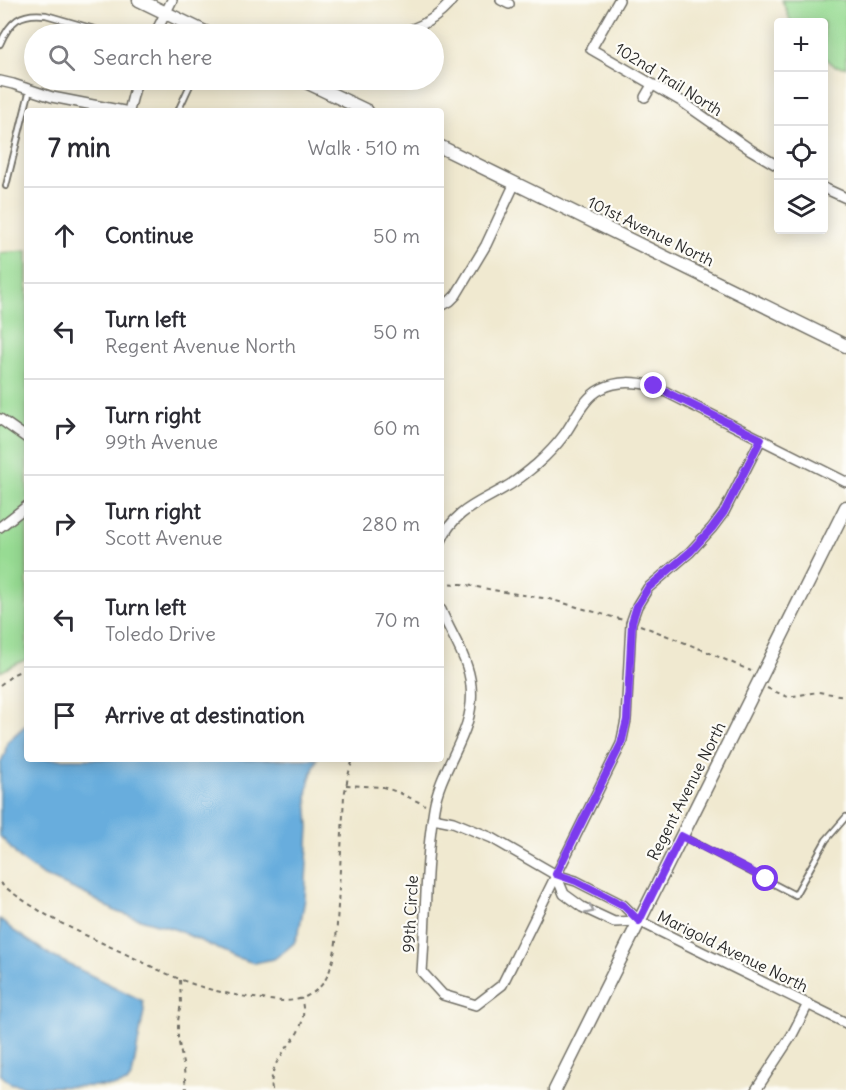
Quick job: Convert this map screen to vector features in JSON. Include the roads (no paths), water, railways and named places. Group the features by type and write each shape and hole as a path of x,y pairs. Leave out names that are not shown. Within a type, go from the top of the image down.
{"street":[{"path":"140,0 189,24"},
{"path":"160,24 172,0"},
{"path":"422,24 446,9 453,0"},
{"name":"102nd Trail North","path":"619,0 591,49 681,101 751,150 774,163"},
{"path":"0,81 24,87"},
{"path":"645,97 652,85"},
{"path":"33,90 89,108"},
{"path":"130,108 134,90"},
{"path":"323,90 361,108"},
{"name":"101st Avenue North","path":"444,148 846,346"},
{"path":"444,305 456,296 486,245 515,183"},
{"path":"828,190 846,198"},
{"path":"444,536 461,513 520,478 550,452 589,398 599,390 623,382 638,382 654,386 846,482"},
{"path":"0,419 24,436"},
{"path":"639,921 614,922 582,907 564,894 556,874 621,744 627,720 632,622 637,606 648,588 690,552 724,512 761,439"},
{"name":"Regent Avenue North","path":"555,1090 846,507"},
{"path":"0,527 24,508"},
{"path":"444,617 468,672 471,701 465,731 442,778 433,813 492,838 556,874 576,881 623,905 639,921"},
{"name":"99th Circle","path":"433,813 428,852 422,972 443,995 476,1005 502,985 556,874"},
{"name":"Marigold Avenue North","path":"639,921 846,1023"},
{"path":"756,1090 792,1035 808,1004"}],"lane":[{"path":"0,44 6,30 14,21 25,16 46,15 77,24"},
{"path":"25,108 30,90"},
{"path":"179,108 188,90"},
{"path":"6,186 24,113"},
{"path":"681,836 795,894 826,840 846,817"}],"water":[{"path":"24,727 24,762 316,762 307,795 309,827 305,899 299,931 294,943 274,959 254,963 177,930 117,912 85,894 42,875 21,860 0,836 0,764 7,742"},
{"path":"0,919 52,956 143,1001 144,1011 132,1076 127,1083 115,1086 28,1087 10,1083 0,1074"}]}
